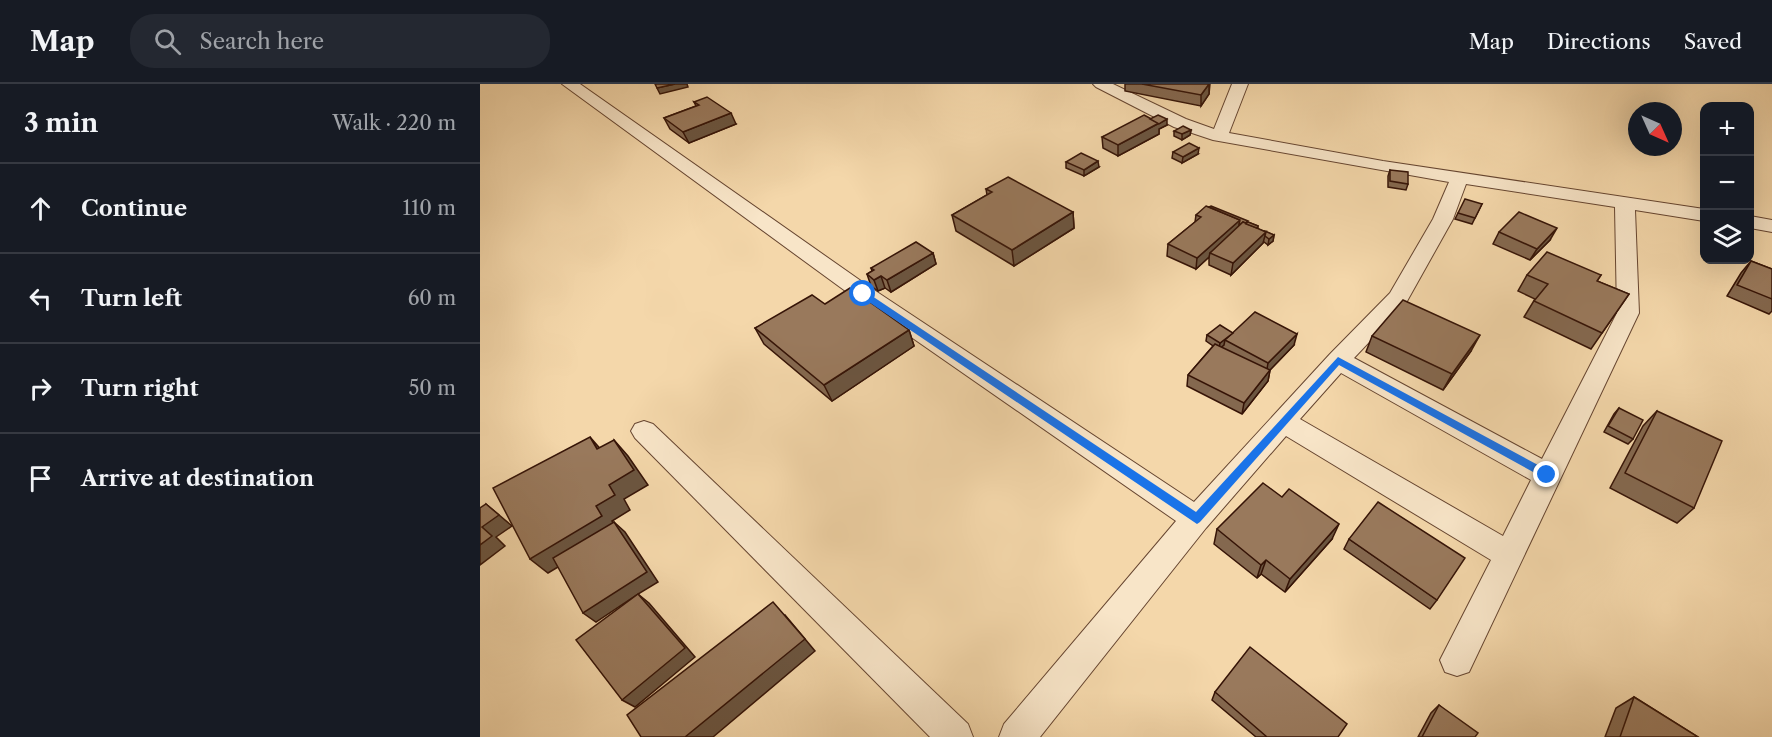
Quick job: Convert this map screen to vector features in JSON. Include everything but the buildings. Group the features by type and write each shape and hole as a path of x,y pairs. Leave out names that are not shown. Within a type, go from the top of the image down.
{"street":[{"path":"570,84 863,294 1197,519"},
{"path":"1101,84 1180,123 1219,136 1383,166 1700,214"},
{"path":"1219,136 1240,84"},
{"path":"1017,737 1197,519 1338,360 1398,298 1443,219 1460,177"},
{"path":"1456,660 1628,313 1624,202"},
{"path":"1754,223 1772,226"},
{"path":"1338,360 1547,475"},
{"path":"1284,422 1509,555"},
{"path":"644,431 955,737"}],"route":[{"path":"863,294 1197,519 1338,360 1547,475"}]}
